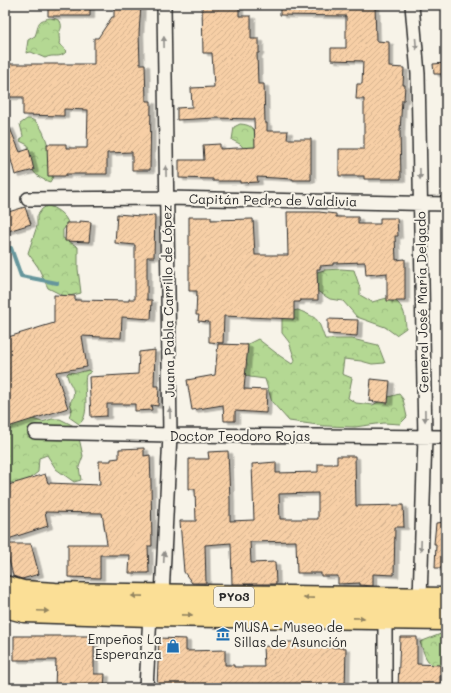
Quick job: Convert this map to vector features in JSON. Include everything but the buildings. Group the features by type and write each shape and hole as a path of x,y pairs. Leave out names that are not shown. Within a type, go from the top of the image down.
{"highway":[{"name":"PY03","path":"11,588 55,594 162,596 384,609 446,619"},
{"name":"PY03","path":"5,606 24,610 150,615 384,609 420,599 446,599"}],"street":[{"name":"Juana Pabla Carrillo de López","path":"162,596 170,435 164,5"},
{"name":"General José María Delgado","path":"412,5 418,74 425,436 420,599"},
{"name":"Capitán Pedro de Valdivia","path":"28,199 167,198 446,204"},
{"name":"Doctor Teodoro Rojas","path":"35,432 170,435 446,437"},
{"path":"146,688 150,615 162,596"},
{"path":"384,609 385,688"}],"green space":[{"path":"50,18 60,21 61,27 59,44 67,51 59,56 45,58 31,52 26,53 28,40 35,36 40,22"},
{"path":"27,119 33,120 39,125 43,132 54,175 50,182 38,176 32,169 28,145 20,141 23,136 20,124"},
{"path":"240,124 250,127 255,132 258,151 246,151 240,144 232,140 234,127"},
{"path":"47,206 63,214 68,223 63,230 63,238 78,247 78,269 81,293 66,297 48,288 38,267 28,253 37,226 37,216 42,209"},
{"path":"324,270 354,270 360,288 360,295 372,302 391,297 403,310 406,328 396,335 385,327 357,317 343,301 330,299 317,291 314,273"},
{"path":"442,301 446,301 446,337 442,336"},
{"path":"298,310 317,320 325,339 352,339 378,345 385,363 372,364 344,359 342,374 352,378 348,398 356,403 373,405 385,398 399,394 403,399 407,417 400,424 384,423 355,427 325,426 289,421 272,402 265,379 250,377 241,373 242,347 258,339 292,364 295,360 289,342 282,333 282,313"},
{"path":"88,370 91,372 86,375 85,381 85,415 79,424 69,417 72,409 70,403 73,390 67,374 69,372 77,373"},
{"path":"29,418 42,422 52,419 60,419 74,426 79,438 83,456 79,467 81,480 74,482 56,469 47,455 39,458 38,472 26,481 20,483 5,482 5,424"},
{"path":"446,632 446,663 439,668 428,661 420,642"}],"waterway":[{"path":"5,248 11,248 21,276 57,283"}],"place":[{"name":"MUSA - Museo de Sillas de Asunción","path":"223,634"},
{"name":"Empeños La Esperanza","path":"173,646"}]}
